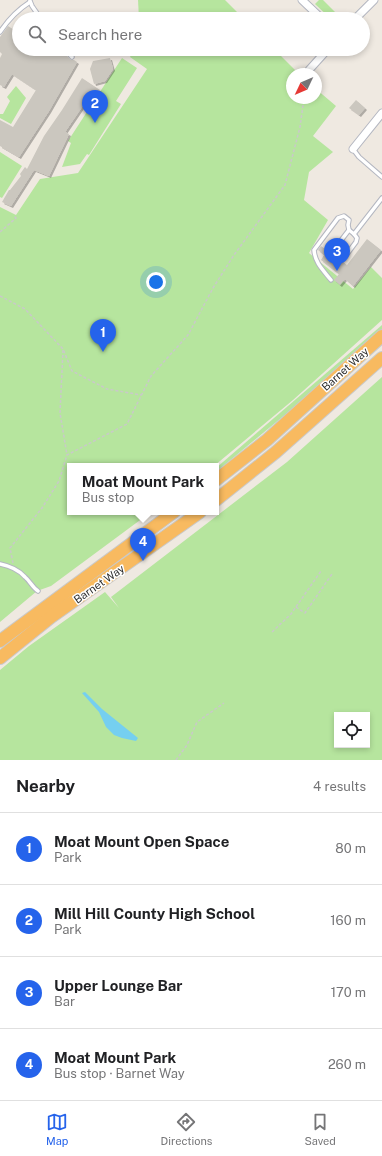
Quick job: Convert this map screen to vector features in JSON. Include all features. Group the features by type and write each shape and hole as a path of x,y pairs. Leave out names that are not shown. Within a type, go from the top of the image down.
{"highway":[{"name":"Barnet Way","path":"219,478 266,440 382,336"},
{"name":"Barnet Way","path":"219,498 276,452 382,358"},
{"name":"Barnet Way","path":"0,641 170,515"},
{"name":"Barnet Way","path":"0,658 51,617 196,515"}],"street":[{"path":"302,0 315,12"},
{"path":"362,12 374,0"},
{"path":"311,68 322,56"},
{"path":"353,149 382,113"}],"lane":[{"path":"17,12 30,1 36,12"},
{"path":"0,32 12,18"},
{"path":"353,149 359,157 382,177"},
{"path":"354,234 382,198"},
{"path":"331,280 318,265 314,250 338,218 344,216 349,220 349,230 357,238 356,242 347,254 342,255 338,252 336,246 349,230"},
{"path":"0,564 14,568 38,591"}],"path":[{"path":"67,455 127,424 151,376 188,335 217,282 234,255 285,185 300,127 303,104"},
{"path":"0,232 16,218 16,215"},
{"path":"0,296 25,309 63,349 72,371 107,389 141,395"},
{"path":"14,568 10,548 42,508 59,481 67,455 60,413 63,349"},
{"path":"272,632 291,614 321,571"},
{"path":"296,607 306,613 332,574"},
{"path":"176,760 187,745 197,722 224,703"}],"green space":[{"path":"138,0 225,0 237,12 139,12"},
{"path":"319,0 323,0 335,12 324,12 315,4"},
{"path":"130,56 281,56 293,68 286,68 286,104 322,104 322,94 336,106 313,136 333,152 309,172 304,200 328,220 309,253 353,289 371,267 382,278 382,320 293,400 218,463 67,463 67,515 147,515 51,586 37,591 0,622 0,207 16,215 40,179 78,173 147,69"},
{"path":"122,58 137,68 116,101 121,104 89,155 87,154 80,164 62,167 71,143 68,141"},
{"path":"16,86 26,98 11,124 0,118 0,114 3,114 10,101 7,97"},
{"path":"0,152 22,166 2,198 0,197"},
{"path":"382,325 382,329 304,399 219,470 219,465"},
{"path":"382,377 382,760 0,760 0,670 29,646 105,592 119,608 111,597 287,462"}],"water":[{"path":"85,692 102,709 138,738 136,741 114,735 106,727 99,712 82,693"}],"building":[{"path":"8,26 12,29 12,56 67,56 71,60 77,62 49,111 19,157 0,146 0,120 13,127 36,90 12,74 4,87 0,85 0,58 2,54 0,52 0,37"},
{"path":"110,58 113,69 105,81 94,84 90,69 93,61"},
{"path":"82,78 100,90 90,107 84,104 65,132 69,134 49,176 34,170 11,206 2,202 9,190 21,176 20,174 25,167 27,169 44,136"},
{"path":"356,100 365,108 359,115 349,108"},
{"path":"367,239 381,250 353,286 345,279 340,285 334,280 339,274 321,260 324,255 318,250 321,246 347,265"}],"place":[{"name":"Mill Hill County High School","path":"95,123"},
{"name":"Upper Lounge Bar","path":"337,271"},
{"name":"Moat Mount Open Space","path":"103,352"},
{"name":"Moat Mount Park","path":"143,561"}]}
